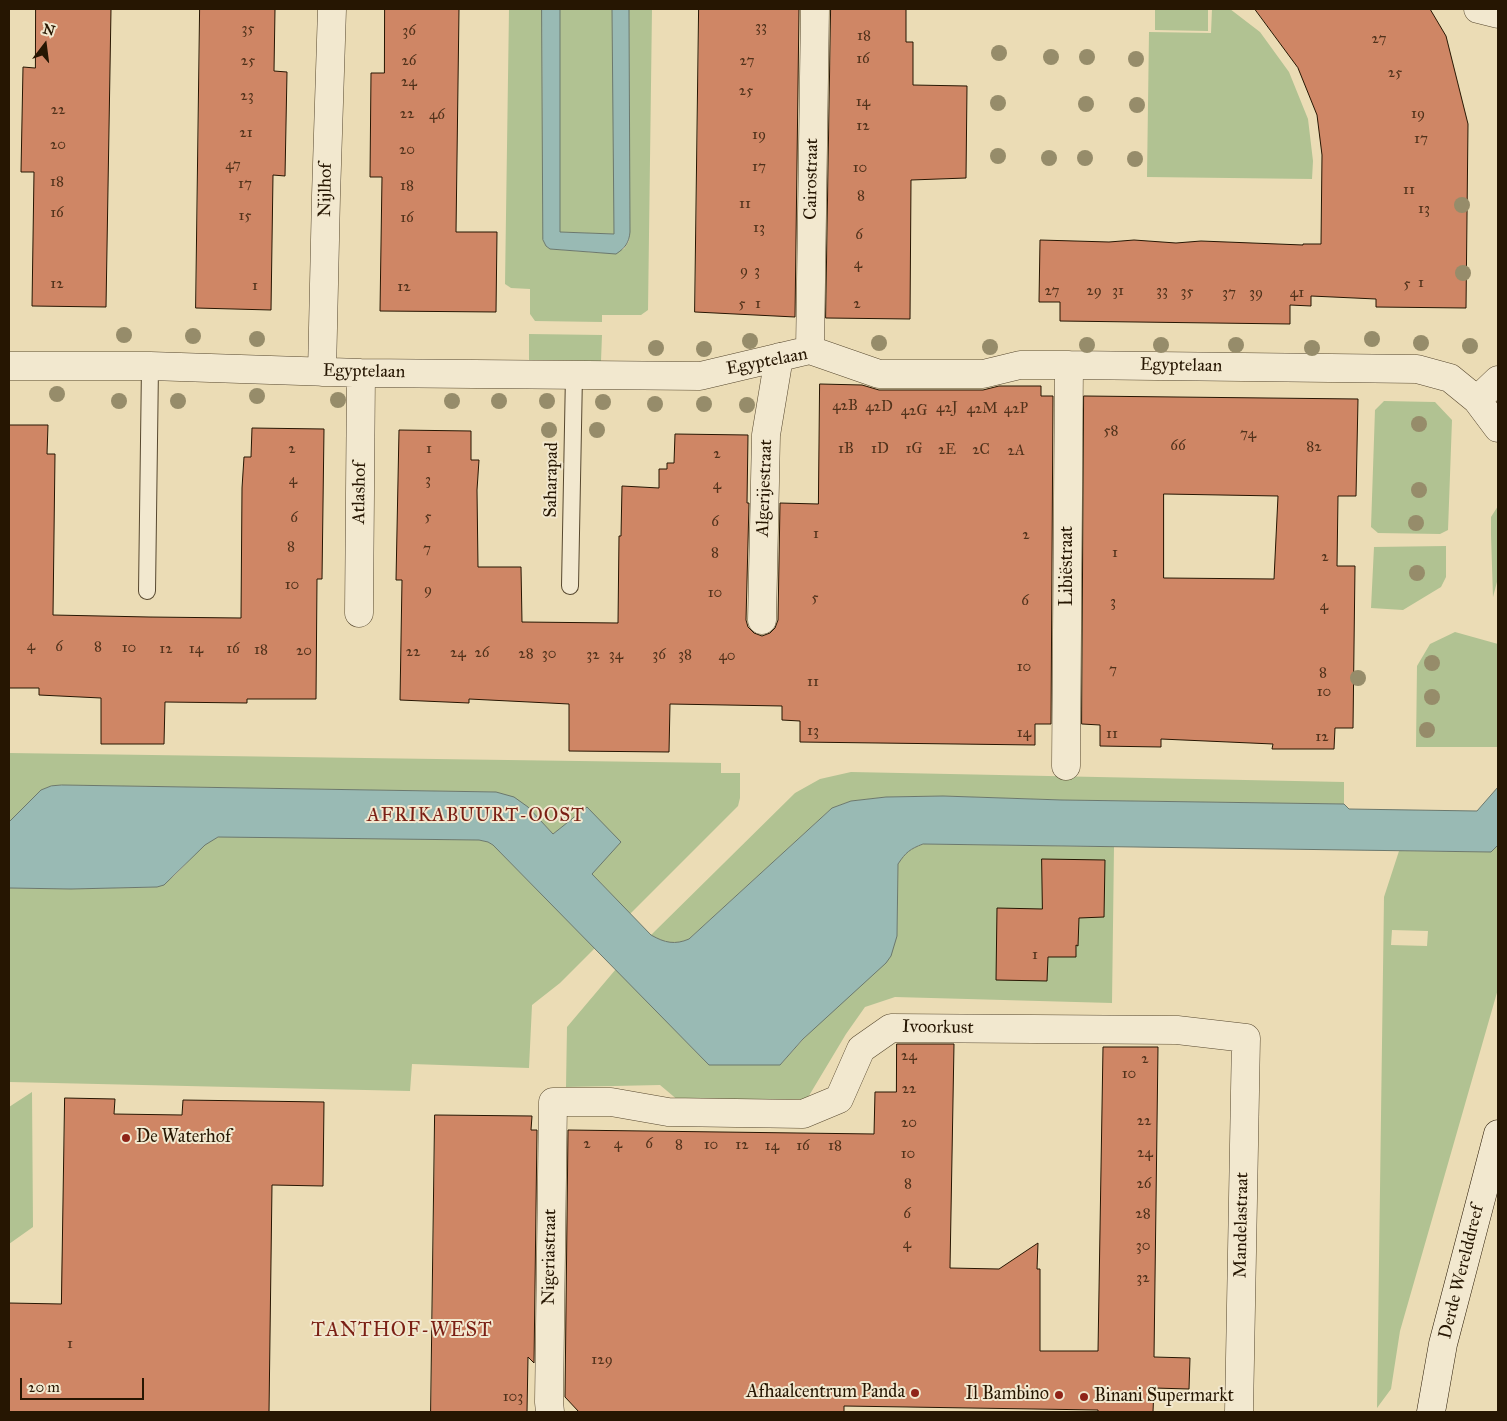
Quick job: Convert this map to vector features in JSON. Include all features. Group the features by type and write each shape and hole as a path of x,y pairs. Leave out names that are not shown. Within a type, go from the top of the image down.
{"street":[{"name":"Nijlhof","path":"322,372 332,9"},
{"name":"Cairostraat","path":"810,350 815,9"},
{"path":"1478,9 1498,14"},
{"name":"Egyptelaan","path":"9,366 150,366 361,373 700,376 810,350 879,374 983,374 1020,366 1069,365 1417,369 1450,378 1477,400 1498,428"},
{"name":"Algerijestraat","path":"762,620 766,436 779,357"},
{"name":"Libiëstraat","path":"1066,766 1069,365"},
{"name":"Atlashof","path":"359,613 361,373"},
{"path":"1477,400 1498,380"},
{"name":"Ivoorkust","path":"552,1102 611,1102 668,1112 803,1114 839,1099 861,1049 892,1028 1177,1030 1246,1038"},
{"name":"Mandelastraat","path":"1239,1412 1246,1038"},
{"name":"Nigeriastraat","path":"550,1412 552,1102"},
{"name":"Derde Werelddreef","path":"1431,1412 1443,1344 1498,1134"}],"lane":[{"path":"147,591 150,366"},
{"name":"Saharapad","path":"570,586 574,374"}],"green space":[{"path":"509,9 542,9 543,240 550,249 599,253 624,249 629,241 629,9 652,9 648,310 641,315 602,315 602,322 535,321 530,314 530,289 511,288 505,284"},
{"path":"560,9 612,9 615,234 560,232"},
{"path":"1155,9 1208,9 1208,31 1155,30"},
{"path":"1212,9 1230,9 1260,32 1289,72 1308,119 1313,161 1312,179 1147,177 1149,32 1211,33"},
{"path":"529,334 602,335 601,361 529,360"},
{"path":"1384,401 1435,402 1452,420 1448,530 1440,534 1378,533 1371,527 1375,410"},
{"path":"1498,506 1498,578 1493,597 1491,517"},
{"path":"1446,546 1446,577 1441,587 1403,610 1371,608 1374,547"},
{"path":"1455,632 1498,644 1498,747 1416,747 1417,666 1430,644"},
{"path":"9,753 721,763 721,773 740,773 740,798 738,806 630,914 592,874 587,808 553,834 528,807 496,792 62,785 51,786 41,790 9,822"},
{"path":"851,772 1344,782 1344,804 1062,800 943,796 886,797 851,801 832,808 689,939 670,942 651,935 795,793 820,779"},
{"path":"220,837 479,840 488,842 595,948 560,983 532,1005 529,1068 412,1064 410,1091 9,1082 9,888 157,887 174,876 204,845"},
{"path":"924,844 1114,847 1112,1003 895,997 865,1007 846,1034 807,1099 679,1101 660,1085 566,1087 567,1027 616,969 709,1065 780,1065 897,936 898,864 909,851"},
{"path":"1498,845 1498,989 1400,1331 1391,1389 1377,1408 1384,897 1399,851 1491,852","holes":["1392,930 1428,931 1427,946 1391,945"]},
{"path":"32,1092 33,1227 9,1244 9,1107"}],"water":[{"path":"542,9 560,9 560,232 614,234 612,9 629,9 630,232 626,245 616,254 550,249 543,240"},
{"path":"51,786 496,792 514,797 528,807 553,834 587,807 621,842 592,874 651,935 661,940 675,942 689,939 832,808 851,801 886,797 943,796 1062,800 1344,804 1349,809 1477,811 1498,787 1498,845 1491,852 923,844 909,851 898,864 897,936 891,956 886,963 803,1039 780,1065 709,1065 488,842 479,840 218,837 205,845 164,885 157,887 9,888 9,822 41,790"}],"building":[{"path":"36,9 111,9 106,307 32,306 34,172 21,172 23,67 35,68"},
{"path":"200,9 275,9 274,71 287,72 285,176 273,175 271,310 196,308"},
{"path":"385,9 459,9 456,232 497,232 496,312 380,311 382,177 370,177 371,73 384,73"},
{"path":"699,9 799,9 795,317 695,312"},
{"path":"831,9 906,9 906,42 913,42 913,85 967,86 966,178 911,180 910,319 826,318"},
{"path":"1255,9 1430,9 1446,36 1468,124 1466,308 1376,307 1376,299 1311,296 1311,306 1290,305 1290,324 1060,321 1060,302 1039,302 1040,240 1321,244 1322,155 1317,115 1298,68"},
{"path":"820,384 862,385 879,390 983,390 999,386 1041,386 1041,396 1053,396 1051,724 1035,724 1035,745 800,742 800,721 782,720 782,706 670,704 669,752 569,751 569,704 469,699 469,703 400,700 402,580 396,580 399,430 471,431 471,460 479,460 477,490 478,567 521,567 522,622 618,623 619,536 621,536 622,486 659,488 659,469 667,469 667,463 674,463 675,434 748,435 747,503 749,503 746,620 748,627 754,633 762,636 770,633 775,628 778,620 780,503 818,504"},
{"path":"1084,396 1358,399 1356,496 1338,496 1337,566 1355,566 1353,728 1335,728 1334,749 1272,749 1273,744 1161,739 1161,747 1100,746 1100,725 1082,724","holes":["1164,494 1278,496 1274,579 1164,578"]},
{"path":"9,425 48,425 47,454 55,454 53,615 149,617 241,618 242,488 244,457 251,457 252,428 324,429 322,579 317,579 316,699 247,699 247,703 165,702 164,744 101,744 101,698 39,695 39,688 9,688"},
{"path":"1042,859 1105,860 1104,917 1079,918 1076,957 1048,957 1047,981 996,980 997,908 1042,909"},
{"path":"897,1044 954,1044 950,1268 999,1269 1038,1243 1037,1269 1040,1269 1040,1351 1098,1351 1103,1047 1158,1047 1154,1357 1190,1358 1189,1389 1154,1388 1153,1412 844,1406 844,1412 579,1412 565,1397 568,1130 874,1134 875,1092 896,1092"},
{"path":"65,1098 115,1099 114,1114 182,1115 183,1100 324,1102 323,1186 272,1185 269,1412 9,1412 9,1303 61,1304"},
{"path":"435,1115 532,1116 531,1130 537,1130 534,1363 528,1357 527,1412 431,1412"}],"place":[{"name":"De Waterhof","path":"126,1138"},
{"name":"Afhaalcentrum Panda","path":"915,1393"},
{"name":"Il Bambino","path":"1059,1395"},
{"name":"Binani Supermarkt","path":"1084,1397"}],"district":[{"name":"AFRIKABUURT-OOST","path":"476,816"},
{"name":"TANTHOF-WEST","path":"402,1331"}]}
